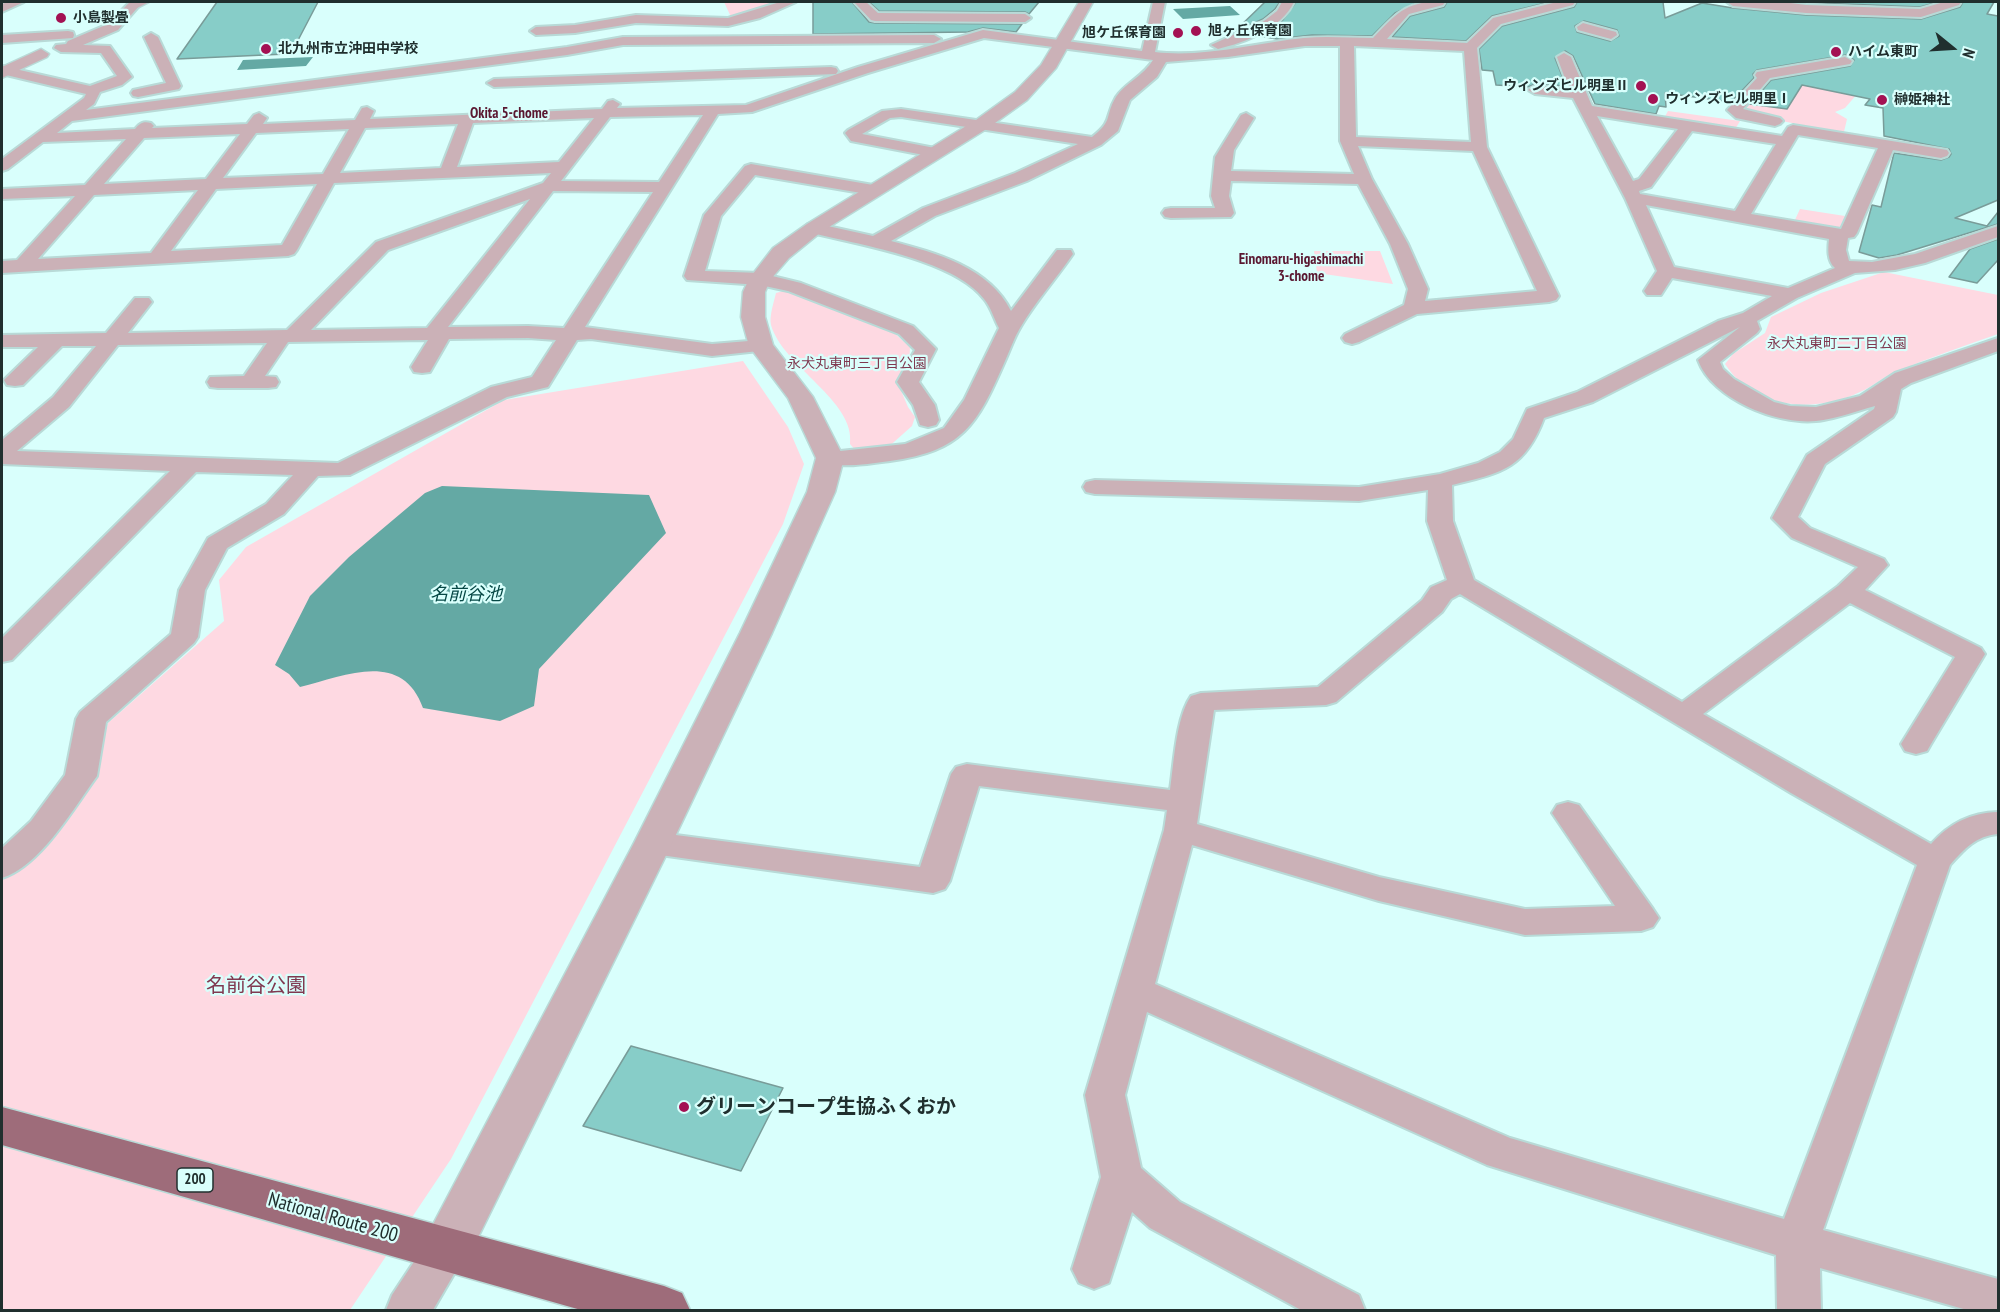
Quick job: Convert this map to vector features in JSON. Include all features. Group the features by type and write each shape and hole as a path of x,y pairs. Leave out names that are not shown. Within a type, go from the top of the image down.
{"highway":[{"name":"National Route 200","path":"2,1126 664,1311"}],"street":[{"path":"2,8 18,2"},
{"path":"860,2 875,17 1025,18"},
{"path":"979,36 991,2"},
{"path":"408,1311 446,1250 653,843 821,492 830,458 800,397 761,346 753,317 754,292 760,279 781,253 814,228 982,124 1022,96 1038,81 1086,2"},
{"path":"878,241 929,212 1021,177 1095,142 1113,129 1123,98 1152,74 1159,2"},
{"path":"1153,53 1228,43 1272,20 1282,13 1288,2"},
{"path":"1377,42 1405,11 1439,2"},
{"path":"1522,2 1544,7"},
{"path":"67,117 567,51 623,41 809,41 979,36 1153,53 1228,53 1305,42 1347,41 1470,47 1497,21 1569,2"},
{"path":"1729,2 1806,9 1921,13 1954,2"},
{"path":"1761,5 1801,2"},
{"path":"4,71 64,41 96,36 113,27 137,4"},
{"path":"536,31 575,29 617,16 636,19 683,15 728,22 791,4"},
{"path":"805,23 809,41"},
{"path":"1583,27 1611,35"},
{"path":"38,138 139,134 257,123 364,117 467,120 747,109 863,69 979,36"},
{"path":"4,71 90,95 174,86 151,37"},
{"path":"2,39 64,41 105,49 125,77 90,95 67,117 2,166"},
{"path":"1347,41 1348,141 1364,179 1399,244 1418,289 1413,308"},
{"path":"1352,338 1413,308 1549,296 1479,147 1470,47"},
{"path":"1564,57 1578,94 1631,194 1666,271"},
{"path":"1740,217 1789,135 1792,124 1741,116 1734,110 1764,79 1762,75 1845,61"},
{"path":"494,83 863,69"},
{"path":"422,367 438,332 632,78"},
{"path":"1535,90 1578,94"},
{"path":"22,266 139,134 169,104"},
{"path":"1587,110 1688,126 1888,144 1941,153"},
{"path":"8,455 342,470 499,392 540,382 712,111"},
{"path":"934,152 856,138 854,132 887,114 902,113 1095,142"},
{"path":"2,267 288,250 364,117"},
{"path":"1171,213 1225,213 1220,196 1223,176 1221,158 1227,144 1239,135 1246,118"},
{"path":"447,173 467,120"},
{"path":"156,259 257,123"},
{"path":"1631,194 1645,183 1688,126"},
{"path":"1348,141 1479,147"},
{"path":"1631,194 1839,235 1848,233 1888,144"},
{"path":"2,194 564,167"},
{"path":"873,190 752,170 713,215 694,276 760,279 794,287 906,330 926,349 908,382 924,405 928,420"},
{"path":"1223,176 1364,179"},
{"path":"250,381 288,335 382,246 549,186 663,187"},
{"path":"814,228 878,241 955,270 977,281 991,294 1009,328"},
{"path":"1095,487 1359,494 1469,474 1507,459 1523,442 1535,414 1585,397 1725,325 1750,317 1790,294 1849,269 1881,267 1899,263 1977,242 1998,231"},
{"path":"1839,235 1837,250 1840,264 1849,269"},
{"path":"830,458 910,452 954,432 995,365 1009,328 1064,254"},
{"path":"1654,291 1666,271"},
{"path":"1666,271 1790,294"},
{"path":"2,474 8,455 61,402 142,302"},
{"path":"1750,317 1750,329 1709,360 1713,371 1726,384 1766,407 1791,413 1816,414 1868,401 1903,378 1998,344"},
{"path":"2,342 113,338 528,332 569,335 591,333 712,350 761,346"},
{"path":"15,380 57,340"},
{"path":"218,382 273,382"},
{"path":"1683,715 1848,592 1875,566 1801,534 1785,518 1815,460 1885,412 1891,385"},
{"path":"2,654 190,464"},
{"path":"2,866 43,829 81,776 91,719 184,638 192,590 217,543 275,509 313,468"},
{"path":"1440,481 1440,521 1462,584 1935,861"},
{"path":"1094,1269 1122,1177 1105,1095 1182,816 1192,739 1201,702 1326,696 1432,606 1441,593 1462,584"},
{"path":"1848,592 1971,654 1916,744"},
{"path":"653,843 933,881 967,774 1182,816 1379,889 1525,922 1641,918 1568,813"},
{"path":"1799,1311 1797,1242 1935,861 1959,832 1979,824 1998,823"},
{"path":"1135,991 1501,1153 1797,1242 1998,1299"},
{"path":"1122,1177 1165,1215 1343,1311"}],"green space":[{"path":"724,2 778,2 732,19"},
{"path":"1779,76 1793,82 1969,80 1998,84 1997,94 1901,106 1858,93 1845,108 1835,112 1847,119 1843,136 1805,129 1803,125 1749,115 1744,110"},
{"path":"1668,111 1740,121 1734,131 1663,120"},
{"path":"1800,209 1845,216 1839,229 1794,222"},
{"path":"1314,251 1380,251 1393,284 1317,273"},
{"name":"永犬丸東町二丁目公園","path":"1884,272 1998,295 1998,334 1895,372 1860,392 1823,403 1804,405 1768,398 1737,379 1725,364 1733,354 1765,333 1771,317 1821,293"},
{"name":"永犬丸東町三丁目公園","path":"787,290 893,332 910,347 909,364 897,381 915,417 912,426 885,450 856,451 850,444 849,428 842,413 778,340 771,325 771,313 776,293"},
{"name":"名前谷公園","path":"743,361 788,427 804,464 783,524 451,1159 350,1310 2,1310 2,874 55,831 95,776 108,723 224,621 219,580 246,547 504,400"}],"water":[{"path":"1230,6 1240,15 1183,19 1173,9"},
{"path":"313,57 306,66 237,70 243,60"},
{"name":"名前谷池","path":"442,486 649,495 666,533 539,669 534,706 500,721 423,708 413,690 401,678 386,673 370,671 353,673 300,687 289,674 275,665 310,596 349,557 425,493"}],"building":[{"path":"217,2 318,2 295,46 291,47 286,54 177,59"},
{"path":"813,2 852,2 869,22 875,23 1022,24 1016,32 983,28 968,32 813,34"},
{"path":"869,2 1039,2 1029,14 1025,12 879,11"},
{"path":"1265,2 1280,2 1263,19 1234,32"},
{"path":"1296,2 1419,2 1395,13 1372,36 1312,35 1277,39 1260,36 1282,21"},
{"path":"1447,2 1550,2 1492,16 1466,41 1392,37 1410,16 1444,7"},
{"path":"1577,2 1663,2 1665,18 1702,3 1806,15 1921,19 1960,7 1963,2 1994,2 1987,14 1998,16 1998,200 1955,218 1987,226 1998,212 1998,224 1897,255 1879,258 1859,252 1872,205 1881,207 1894,153 1941,160 1949,157 1951,154 1949,149 1884,136 1883,108 1865,105 1870,99 1802,85 1787,109 1750,104 1771,80 1850,66 1854,60 1846,55 1757,70 1753,74 1754,78 1731,102 1665,93 1666,107 1659,106 1656,114 1595,104 1573,56 1565,51 1555,58 1566,86 1496,85 1493,71 1482,70 1479,49 1502,26 1574,7","holes":["1584,21 1617,30 1619,36 1610,41 1577,32 1575,26"]},
{"path":"1797,2 1938,2 1920,7"},
{"path":"1998,239 1998,260 1977,283 1949,277 1970,249"},
{"name":"グリーンコープ生協ふくおか","path":"631,1046 783,1088 741,1171 583,1126"}],"place":[{"name":"小島製畳","path":"61,18"},
{"name":"旭ヶ丘保育園","path":"1196,31"},
{"name":"旭ケ丘保育園","path":"1178,33"},
{"name":"北九州市立沖田中学校","path":"266,49"},
{"name":"ハイム東町","path":"1836,52"},
{"name":"ウィンズヒル明里Ⅱ","path":"1641,86"},
{"name":"ウィンズヒル明里Ⅰ","path":"1653,99"},
{"name":"榊姫神社","path":"1882,100"},
{"name":"グリーンコープ生協ふくおか","path":"684,1107"}],"district":[{"name":"Okita 5-chome","path":"509,114"},
{"name":"Einomaru-higashimachi 3-chome","path":"1301,268"}]}
